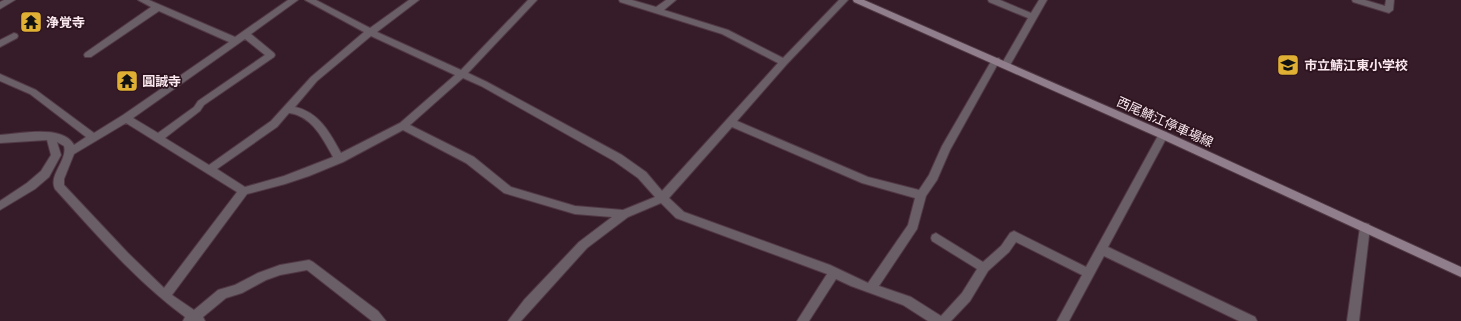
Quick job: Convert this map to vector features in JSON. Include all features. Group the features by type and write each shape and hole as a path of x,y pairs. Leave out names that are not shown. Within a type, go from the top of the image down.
{"main road":[{"name":"西尾鯖江停車場線","path":"857,0 996,60 1163,135 1461,272"}],"street":[{"path":"0,6 11,0"},
{"path":"142,0 235,41"},
{"path":"70,152 126,118 294,0"},
{"path":"309,0 370,32 464,73 529,107 618,158 642,175 662,198 680,215 907,301 938,321"},
{"path":"209,170 274,124 314,79 370,32 415,0"},
{"path":"165,296 244,191 268,186 339,160 403,126 432,103 464,73 533,0"},
{"path":"623,0 725,32 784,62"},
{"path":"657,11 672,0"},
{"path":"514,321 583,245 624,214 662,198 784,62 844,0"},
{"path":"992,0 1033,17"},
{"path":"1006,65 1043,0"},
{"path":"1356,0 1389,10 1390,0"},
{"path":"88,55 158,7"},
{"path":"158,138 197,109 201,102 271,55 245,34"},
{"path":"0,44 14,36"},
{"path":"871,288 913,226 921,195 933,177 945,149 996,60"},
{"path":"0,77 33,92 93,138"},
{"path":"287,109 302,112 314,121 327,136 339,160"},
{"path":"126,118 244,191"},
{"path":"730,122 866,180 921,195"},
{"path":"403,126 470,160 508,190 575,210 624,214"},
{"path":"1063,321 1163,135"},
{"path":"0,206 31,186 45,174 56,155 55,147 50,136"},
{"path":"0,139 50,136 65,140 69,145 70,152 59,179 59,186 165,296 194,320 222,294 238,289 262,276 280,270 309,266 374,314 380,321"},
{"path":"1353,321 1365,227"},
{"path":"944,321 966,297 984,268 1005,250 1014,236 1088,273"},
{"path":"936,238 984,268"},
{"path":"1101,249 1251,321"},
{"path":"803,321 834,273"}],"place":[{"name":"浄覚寺","path":"31,22"},
{"name":"市立鯖江東小学校","path":"1288,65"},
{"name":"圓誠寺","path":"127,81"}]}
